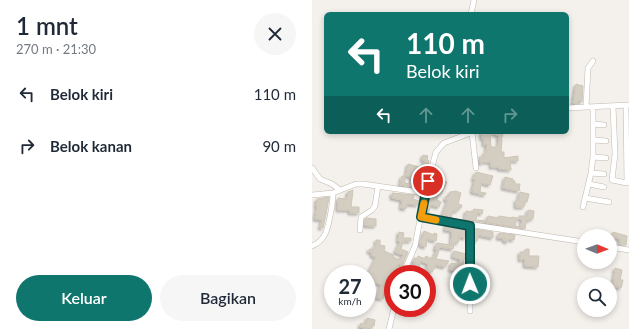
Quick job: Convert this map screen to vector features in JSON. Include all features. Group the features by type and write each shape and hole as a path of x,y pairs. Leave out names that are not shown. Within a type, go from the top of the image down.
{"street":[{"path":"471,12 474,0"},
{"path":"586,107 588,68 593,61"},
{"path":"569,108 628,105 627,183 612,180 614,154 613,106"},
{"path":"583,207 589,184 593,157 593,107"},
{"path":"593,124 604,125"},
{"path":"407,265 415,246 425,193 438,148 444,143 468,134"},
{"path":"473,134 476,168"},
{"path":"594,140 606,142"},
{"path":"593,157 606,158"},
{"path":"312,168 320,179 330,183 340,190"},
{"path":"591,173 604,174"},
{"path":"312,195 333,193 356,184 425,193"},
{"path":"589,184 604,187"},
{"path":"360,230 361,217 372,210 375,206 378,186"},
{"path":"312,246 320,241 326,234 332,206 333,193"},
{"path":"585,198 609,202"},
{"path":"421,217 470,226 577,241"},
{"path":"470,226 470,311"},
{"path":"617,247 629,250"},
{"path":"389,329 392,317"}],"building":[{"path":"576,84 583,86 582,102 578,101 576,104 573,103"},
{"path":"481,134 490,134 491,147 498,147 499,136 494,134 503,134 501,140 501,152 504,152 504,158 518,156 518,161 510,161 511,170 491,167 491,162 480,163 479,157 484,157 487,144 484,145 484,138 482,139"},
{"path":"423,155 428,156 427,159 429,161 422,188 400,185 402,176 405,177 405,183 411,184 412,177 406,176 408,164 423,168 425,160 422,160"},
{"path":"476,172 493,176 490,185 481,183 480,192 486,193 485,195 472,192 475,179 473,179"},
{"path":"505,177 513,179 515,184 520,184 519,191 503,188"},
{"path":"435,179 447,182 441,194 439,193 437,200 441,202 439,207 431,205 428,214 425,213 430,199 428,198"},
{"path":"353,190 351,207 359,207 359,213 350,213 350,210 338,210 338,198 347,199 348,192"},
{"path":"456,191 461,193 458,204 462,205 461,208 458,208 458,211 453,211 451,218 442,216 448,200 445,200 446,196 449,197 450,192"},
{"path":"520,192 529,194 527,202 525,201 524,207 516,207 516,200 518,200"},
{"path":"392,193 414,195 413,199 419,201 418,205 407,204 406,209 401,208 402,200 392,198"},
{"path":"329,197 323,228 320,228 322,220 315,219 317,199"},
{"path":"474,209 483,210 482,214 477,213 476,220 487,221 488,216 498,218 499,216 512,217 517,218 515,226 521,227 522,219 519,219 519,216 527,216 528,210 534,211 533,219 530,219 529,221 526,220 525,229 465,219 466,211 473,212"},
{"path":"365,219 376,219 376,226 364,225"},
{"path":"446,225 465,228 464,232 466,232 466,238 459,237 458,243 454,243 453,249 440,247 436,259 449,261 445,267 428,265 421,261 420,265 414,265 415,262 413,262 414,258 418,259 418,256 425,259 426,256 432,259 437,250 435,249 437,243 451,245 452,231 445,230"},
{"path":"474,229 493,232 493,238 479,235 477,241 474,241"},
{"path":"424,231 434,235 434,233 437,234 436,241 427,239 426,247 419,244"},
{"path":"399,232 404,233 403,238 411,238 411,241 403,241 401,249 408,252 402,265 384,265 383,299 377,298 381,285 376,283 376,265 372,265 376,257 372,256 372,252 369,252 369,249 374,250 376,240 380,240 380,245 385,246 384,251 394,255 393,257 400,260 403,255 395,252 400,242 398,241"},
{"path":"499,233 515,235 514,240 508,239 508,242 504,241 505,239 498,238"},
{"path":"617,233 627,236 626,245 620,245 620,239 617,238"},
{"path":"526,249 529,249 529,256 539,256 538,267 525,266 525,259 520,260 520,252 525,252"},
{"path":"454,251 466,254 462,272 450,270 451,263 459,264 460,259 453,257"},
{"path":"615,269 622,270 620,280 623,280 621,288 617,287 617,277 614,277"},
{"path":"367,318 375,320 374,326 372,325 371,329 360,327 361,323 366,324"}],"slow traffic":[{"path":"424,203 421,217 436,220"}],"route":[{"path":"428,181 421,217 470,226 470,284"}]}
